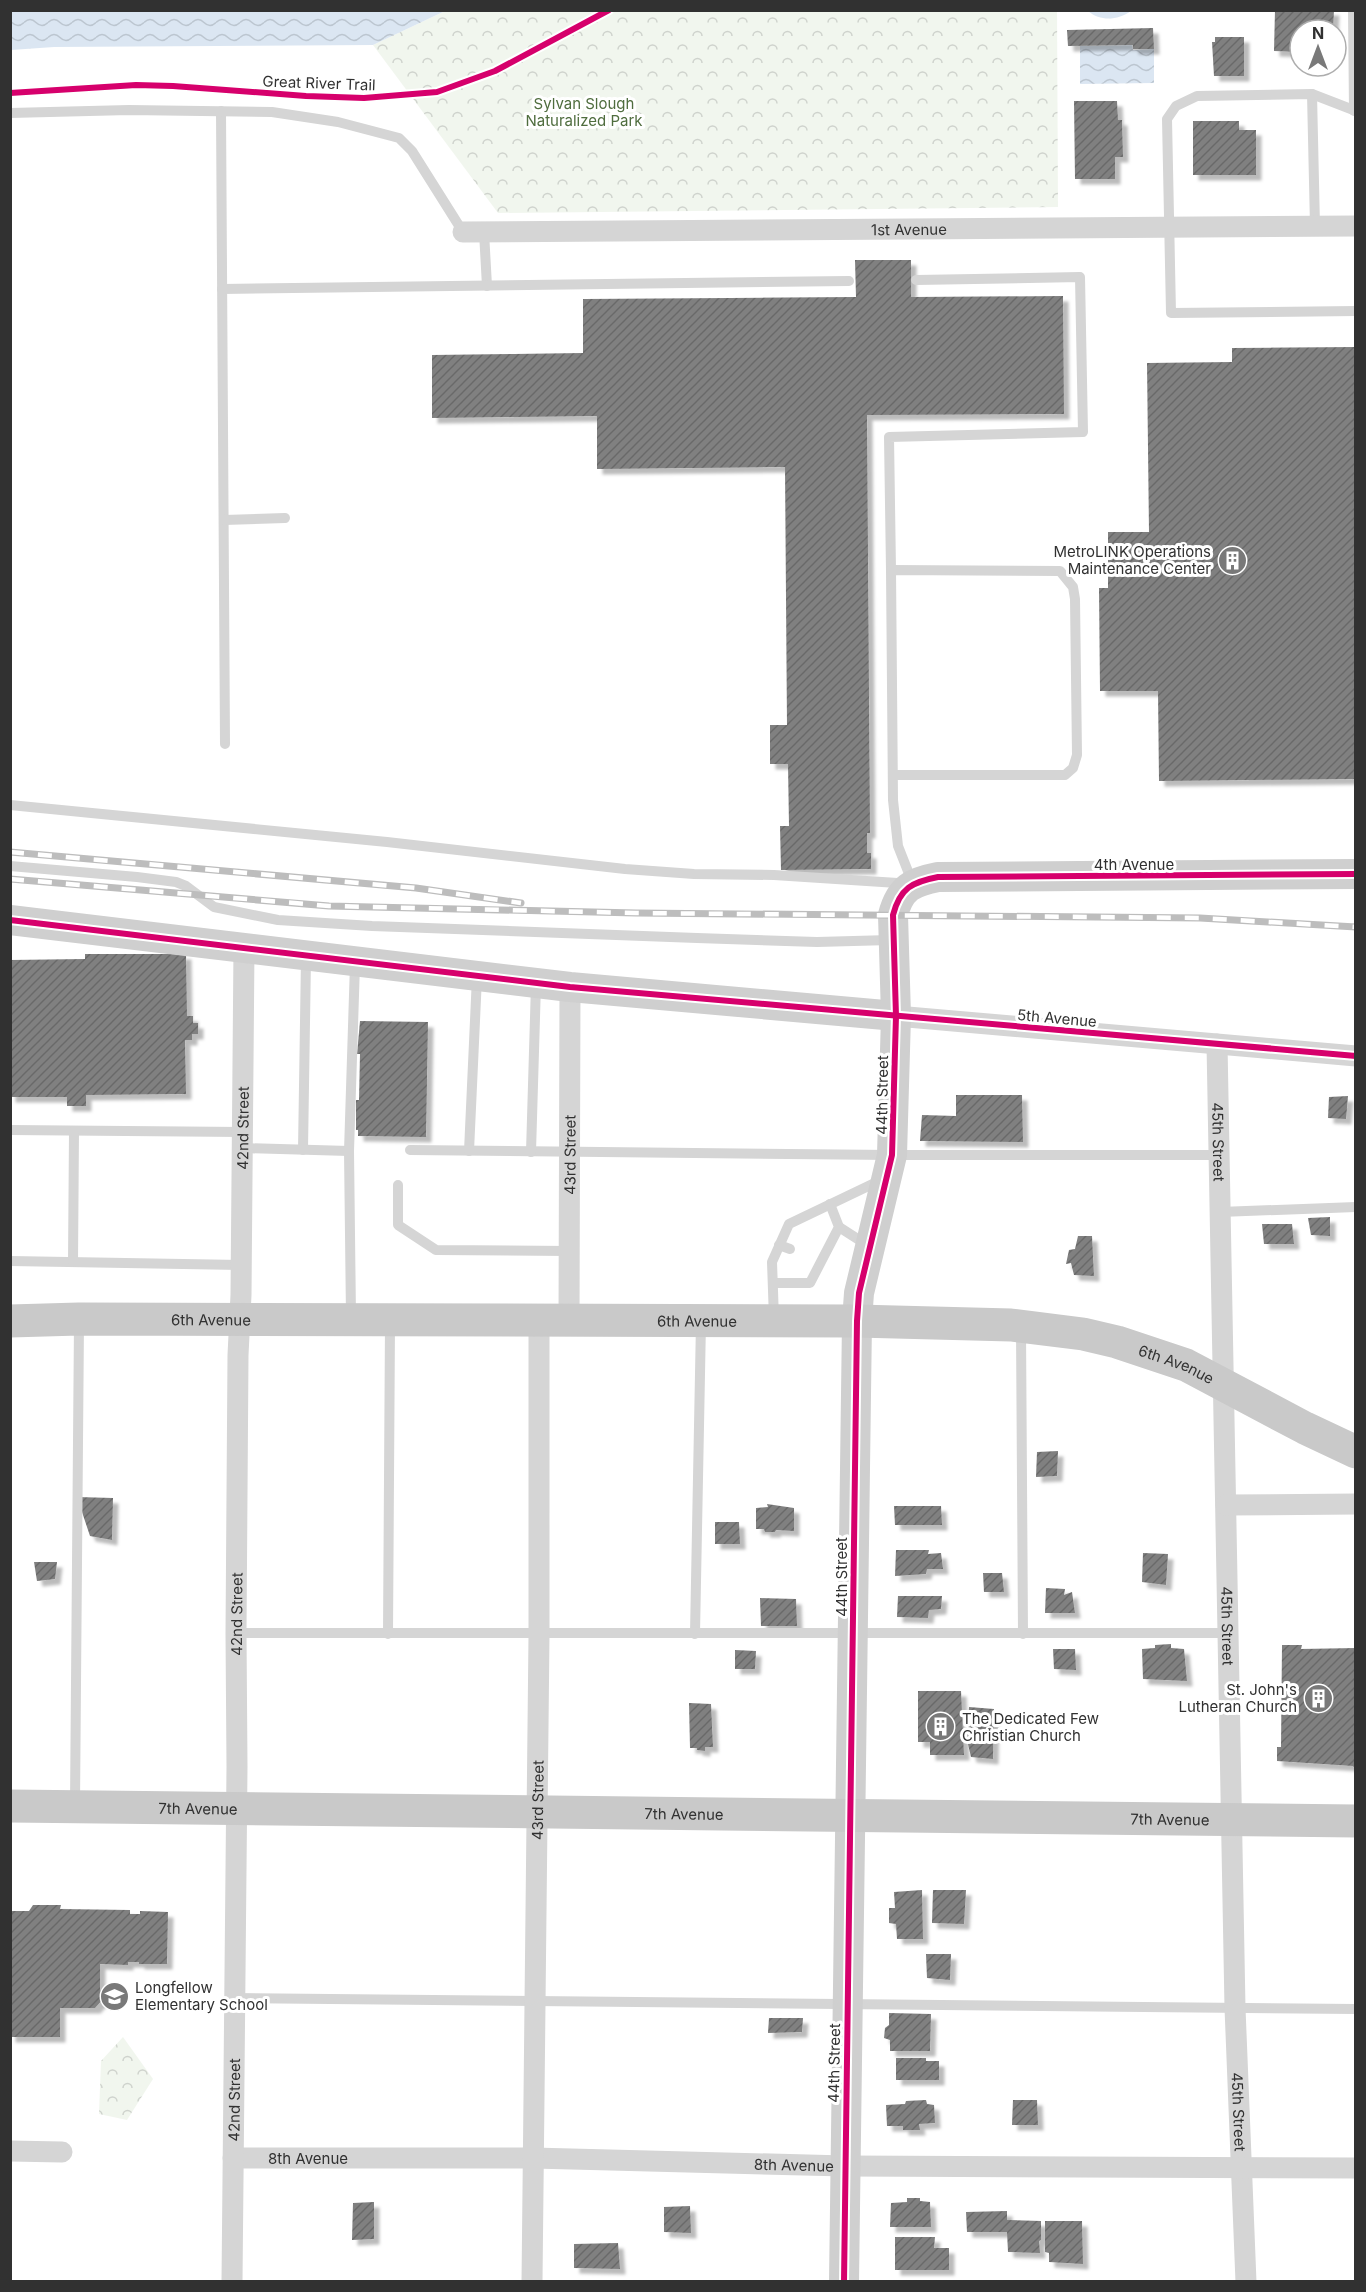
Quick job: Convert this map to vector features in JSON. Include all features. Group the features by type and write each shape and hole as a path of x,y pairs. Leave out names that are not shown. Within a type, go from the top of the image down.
{"main road":[{"name":"6th Avenue","path":"10,1321 79,1318 857,1321 1021,1326 1083,1334 1144,1350 1186,1365 1356,1452"},
{"name":"7th Avenue","path":"10,1806 1356,1821"}],"street":[{"name":"1st Avenue","path":"463,232 1356,226"},
{"name":"4th Avenue","path":"913,884 938,877 1356,874"},
{"name":"44th Street","path":"844,2282 857,1321 859,1293 890,1165 896,1016 893,915 899,897 913,884"},
{"path":"10,920 570,987 896,1016"},
{"name":"42nd Street","path":"232,2282 237,1809 238,1320 241,1265 244,947"},
{"name":"43rd Street","path":"532,2282 539,1635 554,1321 569,1251 570,987"},
{"name":"5th Avenue","path":"896,1016 1356,1056"},
{"name":"45th Street","path":"1217,1044 1235,2008 1246,2282"},
{"path":"1226,1506 1356,1504"},
{"path":"10,2151 62,2152"},
{"name":"8th Avenue","path":"233,2158 533,2158 845,2166 1356,2168"}],"lane":[{"path":"1353,10 1355,111 1312,94 1197,96 1176,106 1167,119 1172,313 1356,311"},
{"path":"1312,94 1315,226"},
{"path":"10,113 129,110 272,112 338,122 399,138 412,151 463,232"},
{"path":"221,111 225,744"},
{"path":"484,232 487,286"},
{"path":"10,805 387,842 625,869 913,884 898,846 893,800 889,436 1083,432 1080,277 916,280"},
{"path":"222,289 849,281"},
{"path":"224,520 285,518"},
{"path":"891,570 1060,571 1073,587 1075,599 1077,755 1073,768 1065,775 894,775"},
{"path":"10,866 176,882 186,886 214,907 278,920 372,926 817,942 894,940"},
{"path":"303,1149 306,955"},
{"path":"351,1320 349,1151 355,961"},
{"path":"469,1151 478,976"},
{"path":"531,1152 536,983"},
{"path":"10,1130 242,1140 303,1149 349,1151"},
{"path":"73,1262 74,1131"},
{"path":"410,1150 569,1152 890,1165 1219,1155"},
{"path":"774,1322 772,1262 789,1224 830,1204 890,1165"},
{"path":"398,1185 398,1225 435,1250 569,1251"},
{"path":"830,1204 840,1227 870,1247"},
{"path":"1220,1212 1356,1208"},
{"path":"774,1282 810,1283 818,1258 840,1227"},
{"path":"779,1245 790,1249"},
{"path":"10,1261 241,1265"},
{"path":"75,1807 79,1318"},
{"path":"388,1634 390,1320"},
{"path":"695,1634 701,1322"},
{"path":"1021,1326 1023,1634"},
{"path":"236,1633 539,1635 1229,1633"},
{"path":"234,1998 847,2002 1356,2009"}],"green space":[{"name":"Sylvan Slough Naturalized Park","path":"445,11 1057,11 1058,207 498,213 373,45"},
{"path":"123,2037 153,2079 127,2120 99,2114 101,2061"}],"water":[{"path":"11,10 445,11 373,45 54,47 11,50"},
{"path":"1088,11 1131,11 1121,16 1104,18"},
{"path":"1132,45 1133,50 1154,49 1154,83 1080,84 1080,46"}],"building":[{"path":"1275,10 1334,10 1334,18 1288,18 1288,52 1274,51"},
{"path":"1153,28 1154,49 1133,49 1133,45 1068,46 1067,30"},
{"path":"1215,37 1244,37 1244,76 1214,76 1212,42 1215,42"},
{"path":"1074,101 1117,101 1118,120 1122,120 1123,157 1115,157 1115,179 1075,179"},
{"path":"1193,121 1239,121 1239,130 1256,130 1256,175 1193,175"},
{"path":"855,260 911,260 911,297 1063,296 1064,414 867,415 870,833 867,833 867,853 871,853 871,869 781,870 780,826 789,826 788,764 770,764 770,725 787,725 785,467 597,469 597,416 432,418 432,355 583,353 583,299 856,297"},
{"name":"MetroLINK Operations Maintenance Center","path":"1356,347 1356,779 1159,781 1158,691 1100,691 1099,588 1108,588 1108,532 1149,532 1147,363 1232,362 1232,348"},
{"path":"85,954 186,954 187,1016 193,1016 193,1023 198,1023 198,1034 192,1034 192,1040 185,1040 186,1094 86,1095 86,1106 67,1106 67,1097 10,1097 10,960 85,959"},
{"path":"360,1021 428,1022 426,1137 358,1136 356,1100 359,1100 360,1054 357,1054"},
{"path":"956,1095 1022,1095 1023,1142 920,1141 922,1115 956,1116"},
{"path":"1348,1096 1346,1119 1328,1118 1329,1097"},
{"path":"1330,1217 1330,1236 1311,1235 1308,1218"},
{"path":"1262,1224 1292,1224 1294,1244 1264,1244"},
{"path":"1078,1236 1092,1236 1094,1276 1074,1275 1071,1263 1066,1264 1069,1250 1075,1249"},
{"path":"1058,1451 1057,1476 1036,1477 1037,1452"},
{"path":"77,1497 113,1498 112,1540 90,1536"},
{"path":"767,1504 794,1508 794,1531 765,1532 764,1529 756,1529 756,1508 768,1507"},
{"path":"894,1506 941,1506 942,1525 895,1525"},
{"path":"715,1522 739,1522 740,1544 715,1544"},
{"path":"896,1550 929,1550 928,1554 941,1553 943,1569 927,1569 926,1574 895,1576"},
{"path":"1143,1553 1168,1554 1166,1585 1142,1582"},
{"path":"34,1562 57,1562 55,1579 37,1581"},
{"path":"983,1573 1002,1573 1004,1592 984,1592"},
{"path":"1046,1588 1065,1589 1064,1595 1072,1592 1075,1613 1045,1613"},
{"path":"898,1596 942,1596 941,1609 929,1610 928,1618 897,1617"},
{"path":"760,1598 796,1599 797,1626 761,1626"},
{"path":"1171,1644 1171,1648 1184,1649 1187,1681 1143,1679 1142,1649"},
{"name":"St. John's Lutheran Church","path":"1282,1645 1302,1645 1301,1649 1356,1648 1356,1771 1353,1766 1277,1761 1277,1747 1281,1747"},
{"path":"1053,1649 1075,1649 1076,1670 1054,1669"},
{"path":"735,1650 756,1651 755,1669 735,1669"},
{"name":"The Dedicated Few Christian Church","path":"918,1691 961,1691 964,1755 930,1755 930,1742 918,1742"},
{"path":"689,1703 711,1704 713,1747 705,1747 705,1751 690,1748"},
{"path":"969,1707 994,1709 993,1759 971,1757 967,1740"},
{"path":"922,1890 923,1939 897,1939 896,1924 889,1923 889,1908 895,1908 894,1892"},
{"path":"933,1890 966,1890 964,1924 932,1923"},
{"path":"33,1905 61,1905 60,1909 130,1910 130,1914 140,1914 140,1911 168,1912 167,1964 128,1962 128,1965 100,1964 100,1990 106,1996 95,2008 60,2008 60,2037 10,2037 10,1911 29,1911"},
{"path":"926,1954 951,1954 950,1980 927,1978"},
{"path":"889,2013 931,2014 930,2051 890,2051 890,2040 884,2038 885,2028 889,2025"},
{"path":"769,2018 803,2018 802,2032 768,2033"},
{"path":"896,2058 926,2058 926,2061 939,2061 939,2080 896,2080"},
{"path":"926,2100 927,2104 934,2105 935,2123 919,2124 920,2130 903,2130 903,2126 887,2126 886,2105"},
{"path":"1013,2100 1037,2100 1038,2125 1012,2125"},
{"path":"907,2198 920,2198 920,2201 930,2202 931,2227 890,2227 891,2203 907,2202"},
{"path":"374,2202 374,2239 352,2240 353,2203"},
{"path":"690,2206 691,2233 664,2232 664,2207"},
{"path":"1007,2211 1007,2220 1041,2221 1040,2253 1008,2252 1007,2232 967,2232 966,2212"},
{"path":"1045,2221 1082,2221 1083,2264 1049,2262 1049,2253 1045,2252"},
{"path":"895,2237 935,2237 934,2248 949,2248 949,2270 895,2270"},
{"path":"618,2243 620,2269 574,2268 574,2244"}],"railway":[{"path":"10,852 416,888 521,903"},
{"path":"10,879 329,906 636,913 1200,918 1356,927"}],"cycle path":[{"name":"Great River Trail","path":"10,93 136,85 364,98 437,92 495,71 609,10"},
{"path":"844,2282 857,1321 859,1293 892,1155 896,1016 893,915 896,906 899,898 908,888 921,881 938,877 1356,874"},
{"path":"10,920 570,987 1356,1056"}],"place":[{"name":"MetroLINK Operations Maintenance Center","path":"1232,560"},
{"name":"St. John's Lutheran Church","path":"1318,1698"},
{"name":"The Dedicated Few Christian Church","path":"941,1727"},
{"name":"Longfellow Elementary School","path":"114,1996"}]}
